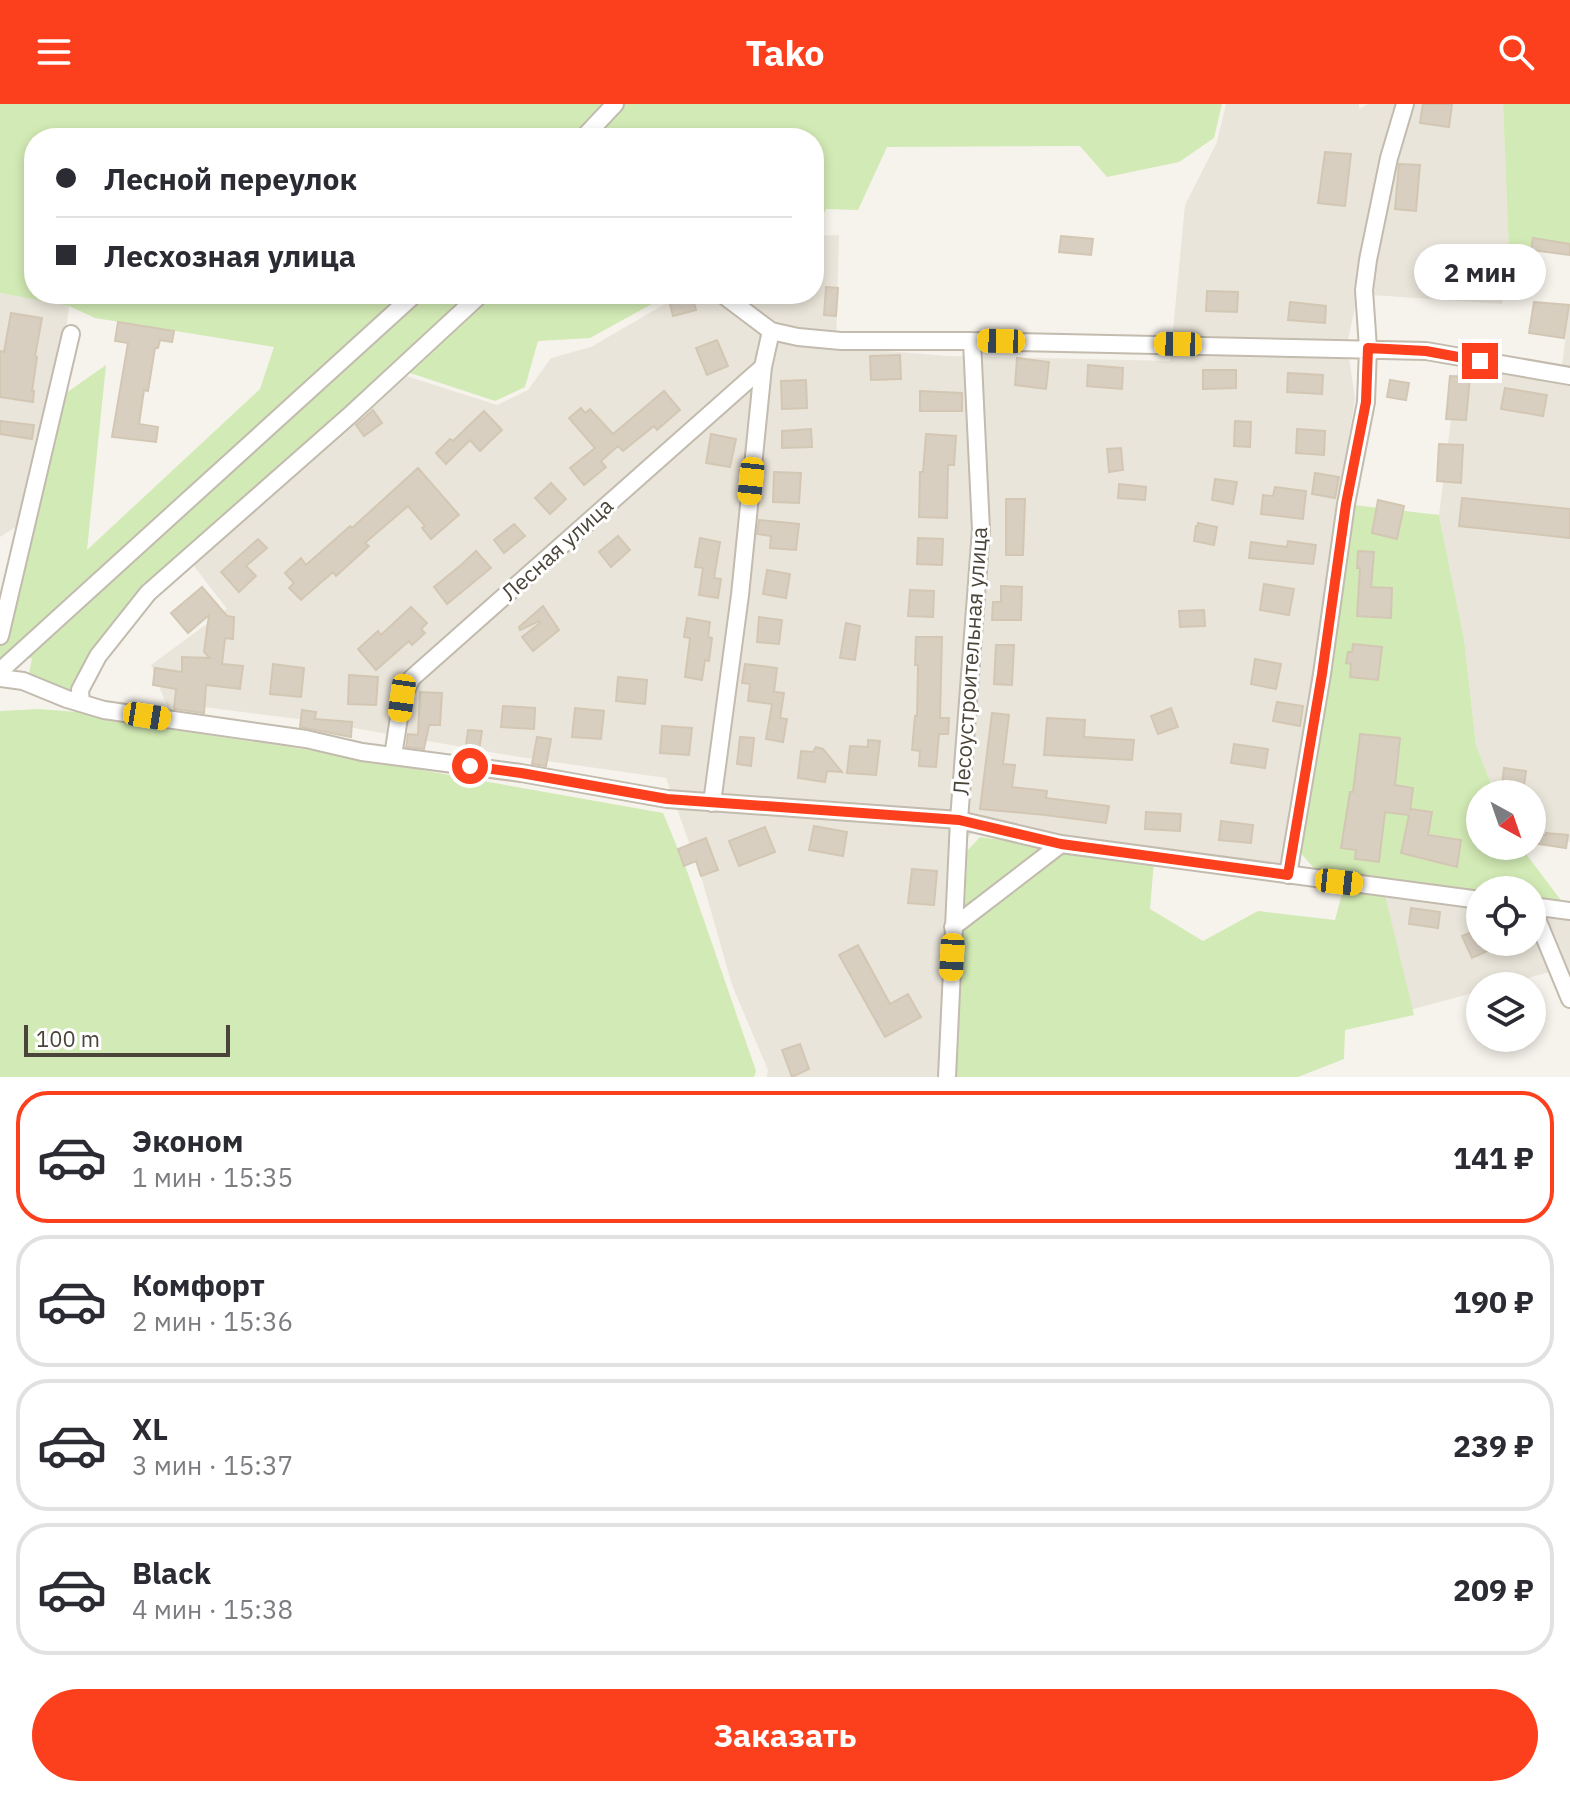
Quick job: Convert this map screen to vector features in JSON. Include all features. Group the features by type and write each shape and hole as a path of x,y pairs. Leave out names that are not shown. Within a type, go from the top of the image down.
{"street":[{"path":"592,128 615,104"},
{"path":"1288,875 1322,674 1346,504 1366,402 1368,348 1364,290 1368,260 1389,158 1405,104"},
{"path":"0,671 404,304"},
{"path":"81,703 80,690 98,656 148,593 349,416 470,304"},
{"path":"735,304 771,331 841,341 1368,348 1426,351 1570,376"},
{"path":"712,803 740,595 763,367 771,331"},
{"path":"0,636 71,334"},
{"name":"Лесоустроительная улица","path":"947,1077 959,820 981,530 972,341"},
{"name":"Лесная улица","path":"393,756 402,698 412,678 763,367"},
{"path":"0,678 23,681 104,710 306,739 362,752 521,773 667,799 959,820 1061,844 1466,898"},
{"path":"953,927 1061,844"},
{"path":"1546,908 1570,911"},
{"path":"1546,941 1570,999"}],"shaded area":[{"path":"1226,104 1359,104 1359,109 1368,104 1503,104 1509,254 1502,304 1358,294 1347,344 1355,398 1282,870 978,827 956,849 940,1077 767,1077 768,1070 732,985 701,876 666,778 519,757 314,721 203,707 168,709 151,665 227,609 190,561 400,374 497,405 528,390 551,358 591,347 665,304 824,304 824,236 839,235 836,347 948,356 1170,361 1185,205 1217,142"},
{"path":"0,293 24,298 24,304 69,306 64,348 27,520 0,537"},
{"path":"1570,302 1570,842 1546,838 1546,780 1490,780 1476,745 1464,639 1439,515 1459,357 1561,374"},
{"path":"1379,887 1466,898 1466,956 1546,956 1546,908 1570,911 1570,999 1557,970 1546,973 1466,972 1466,995 1410,1010"}],"green space":[{"path":"0,104 1222,104 1214,138 1179,162 1107,177 1080,146 887,147 858,210 826,209 824,213 824,128 24,128 24,298 0,293"},
{"path":"1503,104 1570,104 1570,246 1509,254"},
{"path":"58,304 652,304 590,338 538,341 525,387 495,401 398,369 114,624 69,695 28,679 32,658 0,661 0,641 41,498 59,398 106,365 87,550 260,389 274,347 95,318"},
{"path":"1346,504 1439,515 1464,639 1476,745 1490,780 1466,780 1466,860 1531,860 1543,876 1466,876 1466,898 1324,880 1294,845"},
{"path":"38,709 103,714 167,729 309,750 663,813 687,871 756,1071 754,1077 0,1077 0,711"},
{"path":"980,837 1154,861 1150,909 1203,941 1258,911 1335,920 1344,886 1384,891 1414,1015 1345,1030 1344,1059 1298,1077 953,1077 967,851"},
{"path":"1546,880 1569,911 1546,908"}],"building":[{"path":"1423,104 1452,104 1449,127 1420,123"},
{"path":"1325,152 1351,154 1345,206 1318,203"},
{"path":"1399,164 1420,165 1416,211 1395,209"},
{"path":"1061,236 1093,239 1091,255 1059,252"},
{"path":"1533,238 1570,244 1570,255 1531,250"},
{"path":"1429,255 1457,257 1454,282 1427,280"},
{"path":"826,287 838,288 836,316 824,315"},
{"path":"1207,291 1238,292 1237,312 1206,311"},
{"path":"1290,302 1326,306 1325,323 1288,320"},
{"path":"1534,302 1569,305 1564,338 1529,333"},
{"path":"670,304 694,304 696,310 673,316"},
{"path":"11,313 42,318 35,356 33,402 0,397 0,351 4,352"},
{"path":"118,322 174,331 172,342 160,340 158,348 155,348 148,391 144,390 139,424 158,427 156,442 112,437 128,343 115,341"},
{"path":"717,340 728,366 707,375 696,348"},
{"path":"900,355 901,379 871,380 870,356"},
{"path":"1017,358 1049,362 1046,389 1015,385"},
{"path":"1088,365 1123,368 1122,389 1087,386"},
{"path":"1203,370 1236,370 1236,388 1203,389"},
{"path":"1288,373 1323,375 1322,394 1287,392"},
{"path":"1450,376 1470,377 1466,420 1446,419"},
{"path":"806,380 807,408 782,409 781,381"},
{"path":"1390,380 1409,383 1406,400 1387,397"},
{"path":"1505,388 1547,395 1543,416 1501,409"},
{"path":"664,391 680,410 657,430 654,426 623,451 618,446 601,461 606,467 584,485 570,468 595,448 569,418 581,408 585,413 590,409 613,434"},
{"path":"920,391 962,393 962,411 920,411"},
{"path":"373,410 382,423 364,436 356,425"},
{"path":"484,411 502,430 480,451 470,440 446,464 436,453"},
{"path":"0,421 34,425 32,439 0,434"},
{"path":"1235,421 1251,422 1250,447 1234,446"},
{"path":"811,429 812,447 782,448 782,431"},
{"path":"1297,429 1325,431 1324,455 1296,453"},
{"path":"711,434 736,439 730,467 706,463"},
{"path":"926,434 956,436 954,465 948,465 947,518 919,517 920,472 923,472"},
{"path":"1439,444 1463,445 1461,483 1437,481"},
{"path":"1121,448 1123,470 1109,472 1107,449"},
{"path":"418,468 459,515 431,539 422,528 425,526 408,506 365,543 369,546 336,576 333,572 301,600 289,588 294,583 285,573 301,558 306,565"},
{"path":"774,472 801,473 799,503 773,502"},
{"path":"1315,473 1339,477 1335,498 1312,494"},
{"path":"1215,479 1237,482 1233,504 1212,500"},
{"path":"551,483 566,499 550,514 535,498"},
{"path":"1119,484 1146,487 1145,500 1118,498"},
{"path":"1275,487 1306,491 1303,519 1261,514 1263,495 1273,496"},
{"path":"1462,498 1570,509 1570,538 1459,526"},
{"path":"1006,499 1025,499 1023,555 1006,555"},
{"path":"1378,500 1404,506 1397,539 1372,533"},
{"path":"759,520 799,524 796,550 770,548 771,536 757,534"},
{"path":"1198,523 1217,527 1214,545 1194,541"},
{"path":"514,524 525,536 504,553 494,540"},
{"path":"618,536 630,550 611,567 599,552"},
{"path":"700,538 720,542 714,578 721,579 718,598 699,595 703,568 695,567"},
{"path":"918,538 943,539 942,565 917,564"},
{"path":"258,539 267,548 246,566 256,576 239,592 221,572"},
{"path":"1288,541 1316,545 1313,564 1249,558 1251,542 1287,547"},
{"path":"476,551 491,568 447,604 434,587"},
{"path":"1358,551 1374,552 1371,587 1392,588 1391,618 1357,616"},
{"path":"767,570 790,574 786,598 763,594"},
{"path":"1264,584 1294,589 1289,615 1260,610"},
{"path":"1001,586 1022,587 1021,620 992,620 993,602 1001,602"},
{"path":"202,587 227,616 234,617 233,639 225,638 222,664 243,666 240,689 206,685 204,713 174,709 176,689 153,685 155,668 182,672 182,657 210,658 204,652 209,615 188,633 171,613"},
{"path":"910,590 934,591 933,617 908,616"},
{"path":"543,606 559,630 533,651 522,637 539,621 520,630 519,627"},
{"path":"411,607 427,623 421,629 425,633 412,645 409,641 376,670 358,649 378,631 381,635"},
{"path":"1204,610 1205,626 1180,627 1179,611"},
{"path":"759,617 782,620 779,644 757,642"},
{"path":"687,618 710,622 708,637 712,638 709,661 705,660 702,680 685,677 690,638 684,637"},
{"path":"846,623 860,626 855,660 840,658"},
{"path":"916,637 942,637 940,718 949,718 948,734 939,734 936,767 919,766 920,751 912,750 917,716"},
{"path":"1353,644 1382,647 1378,680 1350,677 1351,664 1346,663"},
{"path":"996,645 1014,645 1012,685 994,684"},
{"path":"1255,659 1281,664 1276,689 1251,684"},
{"path":"273,664 304,668 301,697 270,694"},
{"path":"745,664 777,668 774,692 784,693 780,718 787,719 783,742 766,739 772,704 748,701 750,684 742,683"},
{"path":"349,675 378,677 376,705 348,704"},
{"path":"618,677 647,680 645,704 616,701"},
{"path":"420,692 442,693 440,725 429,725 424,749 406,747 408,734 418,735"},
{"path":"1277,702 1303,706 1300,726 1273,721"},
{"path":"503,706 535,708 534,729 501,727"},
{"path":"575,708 604,711 601,739 572,737"},
{"path":"1171,708 1178,727 1158,734 1151,716"},
{"path":"302,710 316,712 315,719 352,722 351,737 300,727"},
{"path":"992,713 1009,715 1003,764 1015,765 1012,787 1047,791 1046,798 1109,806 1106,823 980,809"},
{"path":"1047,718 1085,720 1084,737 1134,740 1132,760 1044,755"},
{"path":"662,726 692,728 689,755 660,753"},
{"path":"468,730 482,731 478,756 465,754"},
{"path":"1360,734 1400,738 1395,785 1413,788 1410,811 1432,812 1428,835 1461,840 1457,867 1401,853 1409,815 1385,812 1379,862 1355,859 1356,850 1341,848 1350,792 1353,792"},
{"path":"537,737 551,739 546,766 532,764"},
{"path":"740,737 754,738 751,766 737,764"},
{"path":"868,740 880,741 876,775 847,773 850,746 868,747"},
{"path":"1234,744 1268,749 1265,768 1231,763"},
{"path":"816,747 823,749 842,772 827,771 825,782 798,778 801,751 813,752"},
{"path":"1504,768 1526,771 1525,780 1503,780"},
{"path":"1146,812 1181,814 1180,831 1145,829"},
{"path":"1221,821 1253,825 1251,843 1219,840"},
{"path":"814,826 847,832 843,856 809,850"},
{"path":"765,827 775,852 739,866 729,841"},
{"path":"1546,835 1568,835 1566,848 1546,845"},
{"path":"706,838 718,870 701,876 696,861 684,866 678,849"},
{"path":"912,869 937,871 934,905 908,903"},
{"path":"1411,908 1440,912 1438,928 1409,924"},
{"path":"858,945 890,1004 908,994 921,1017 885,1037 839,955"},
{"path":"800,1044 809,1069 792,1077 782,1050"}],"route":[{"path":"470,766 667,799 959,820 1061,844 1288,875 1322,674 1346,504 1366,402 1368,348 1426,351 1480,361"}]}
